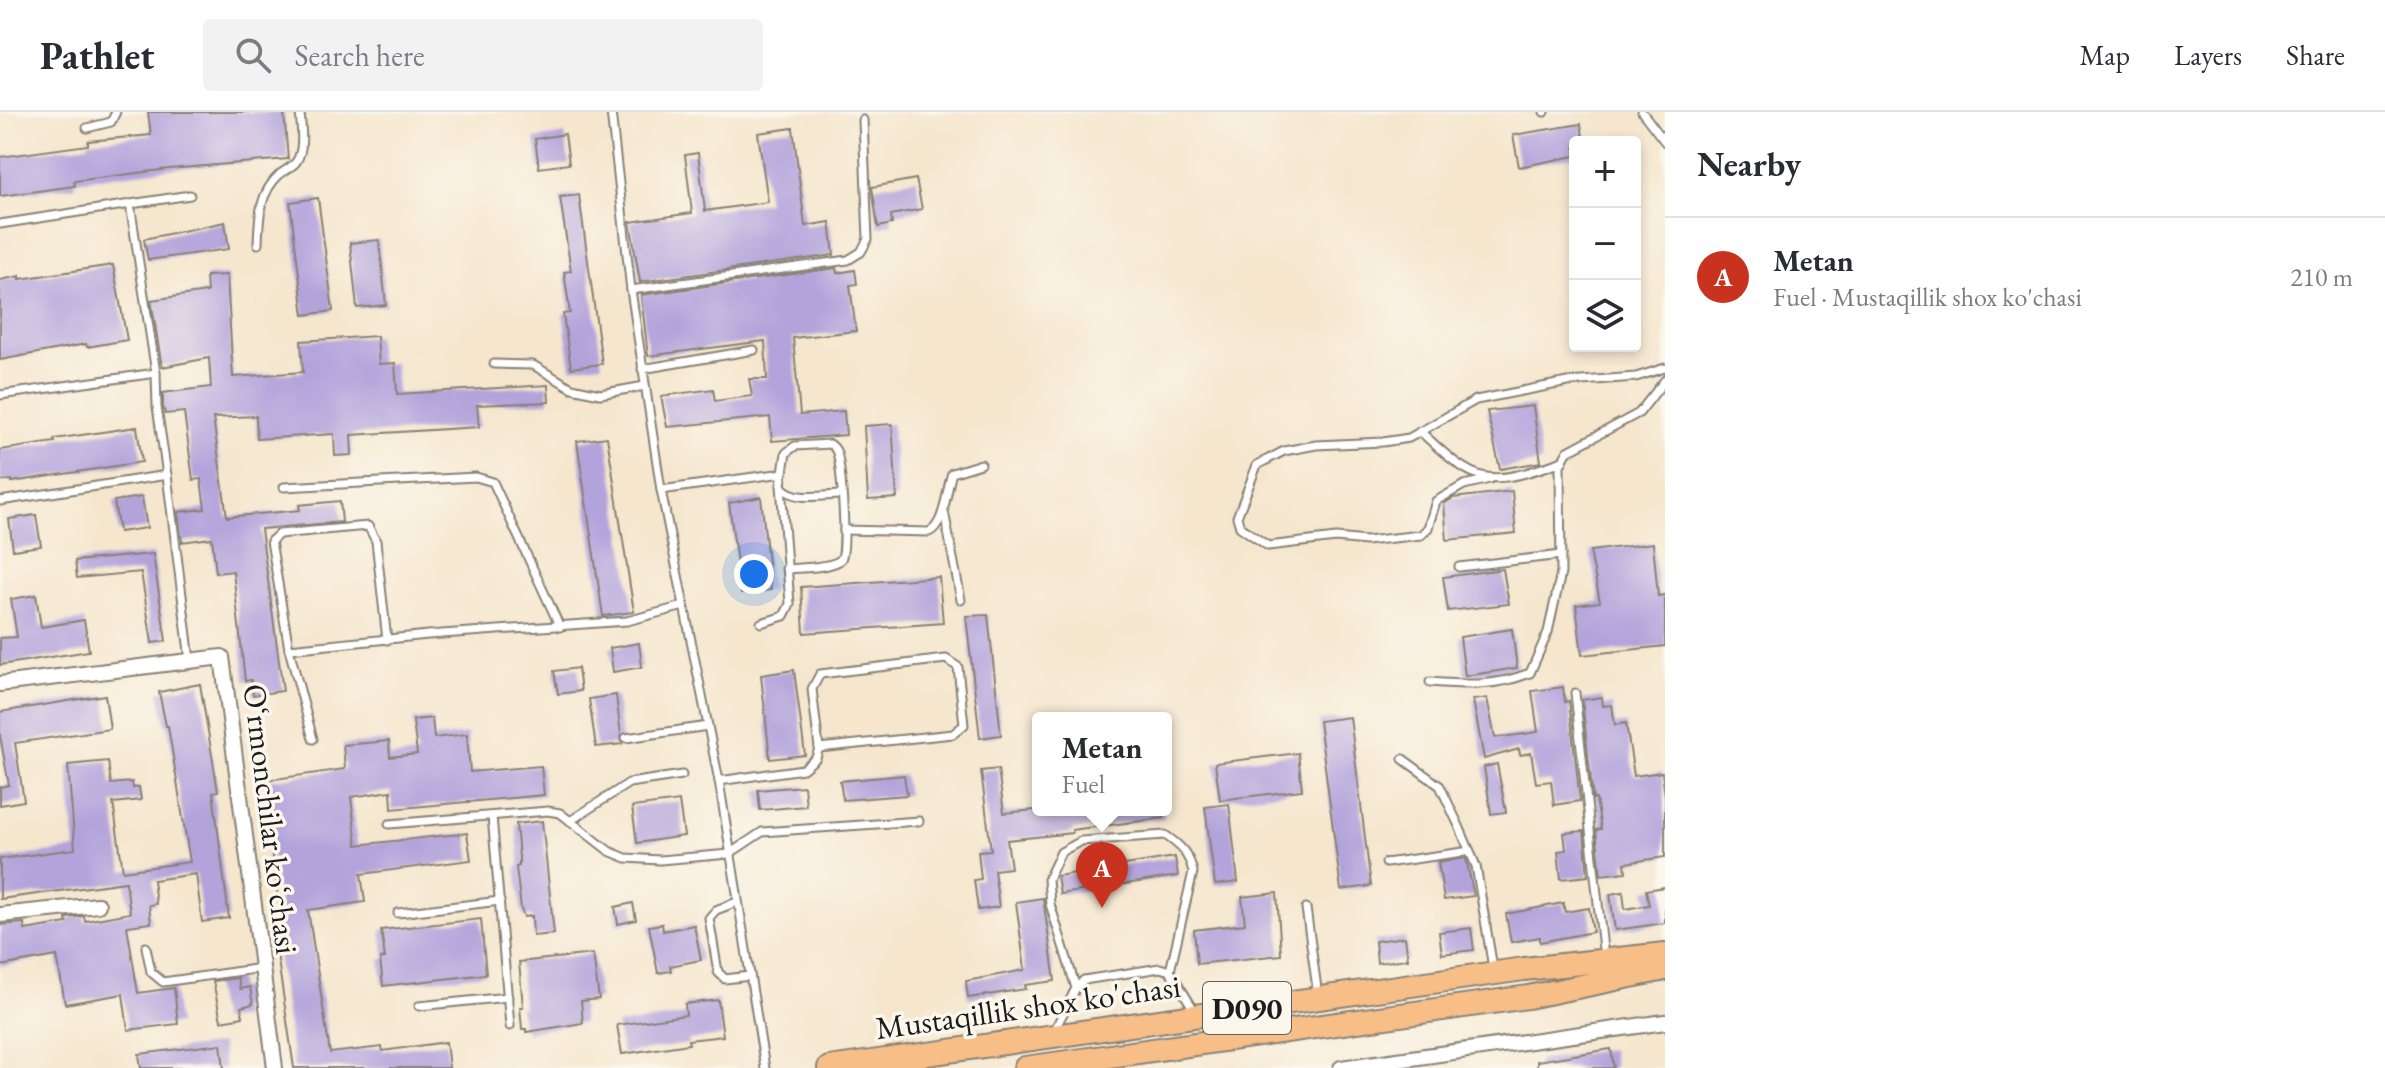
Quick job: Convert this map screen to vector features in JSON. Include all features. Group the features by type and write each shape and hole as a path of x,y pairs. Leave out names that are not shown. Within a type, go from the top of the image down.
{"main road":[{"name":"Mustaqillik shox ko'chasi","path":"829,1068 1494,973 1665,954"},
{"name":"Mustaqillik shox ko'chasi","path":"1025,1068 1528,997 1665,969"}],"street":[{"name":"Oʻrmonchilar koʻchasi","path":"0,684 222,657 275,1068"},
{"path":"0,915 98,905"},
{"path":"1341,1068 1665,1022"}],"lane":[{"path":"87,128 111,122 116,112"},
{"path":"258,244 259,208 279,175 296,162 301,149 300,112"},
{"path":"611,112 631,290 661,490 719,781 765,1068"},
{"path":"1642,112 1665,142"},
{"path":"631,290 848,260 861,252 868,239 863,120"},
{"path":"0,224 190,195"},
{"path":"130,204 156,373 157,407 190,660"},
{"path":"642,369 754,350"},
{"path":"494,364 533,365 572,388 600,394 645,386"},
{"path":"1563,461 1513,478 1464,485 1436,501 1428,528 1421,535 1366,541 1336,538 1268,546 1240,527 1237,517 1257,465 1284,451 1316,445 1409,438 1476,400 1568,382 1636,377 1665,368"},
{"path":"0,395 156,373"},
{"path":"1430,682 1506,683 1530,673 1548,632 1561,573 1560,465 1568,451 1639,413 1665,380"},
{"path":"1420,431 1467,472 1490,479"},
{"path":"761,623 784,616 790,604 786,569 781,485 786,453 795,446 830,444 837,451 845,546 841,559 833,564 786,569"},
{"path":"844,530 929,532 940,524 952,473 981,464"},
{"path":"661,490 783,473"},
{"path":"0,501 167,475"},
{"path":"284,487 476,477 493,482 560,627"},
{"path":"781,485 788,494 797,496 841,495"},
{"path":"943,507 961,600"},
{"path":"313,739 289,649 271,541 279,534 368,526 376,541 387,640"},
{"path":"1459,567 1561,555"},
{"path":"289,649 627,621 684,606"},
{"path":"719,781 803,769 816,758 819,748 812,689 820,674 946,659 958,667 964,725 953,734 819,748"},
{"path":"1575,693 1604,960"},
{"path":"626,738 708,726"},
{"path":"1403,759 1440,786 1470,851 1476,866 1494,973"},
{"path":"570,821 629,783 682,775"},
{"path":"389,824 548,811 560,813 609,851 626,858 660,860 729,854 762,832 919,821"},
{"path":"492,816 510,1026"},
{"path":"1076,988 1050,904 1048,879 1061,852 1081,841 1165,835 1181,846 1191,860 1193,872 1170,971"},
{"path":"1386,863 1470,851"},
{"path":"398,913 500,901"},
{"path":"737,902 716,910 709,918 718,972 725,979 750,976"},
{"path":"1306,908 1318,998"},
{"path":"146,947 151,972 163,982 262,968"},
{"path":"1051,1036 1076,988 1084,980 1160,968 1170,971 1198,1015"},
{"path":"419,1006 508,997"}],"building":[{"path":"148,112 284,112 288,159 74,181 75,186 0,196 0,157 88,145 88,141 151,135"},
{"path":"1581,124 1583,136 1569,136 1569,157 1519,167 1513,135"},
{"path":"793,128 805,226 830,222 834,255 640,282 630,222 692,213 685,155 698,153 705,211 768,202 758,133"},
{"path":"565,134 569,164 539,168 535,139"},
{"path":"916,179 922,209 891,215 892,224 878,227 872,187"},
{"path":"579,195 602,364 571,368 563,314 570,313 564,272 571,271 560,197"},
{"path":"318,198 333,311 304,315 290,202"},
{"path":"225,222 229,249 148,260 144,239"},
{"path":"379,240 386,305 357,308 350,243"},
{"path":"113,265 127,340 87,347 86,344 0,360 0,280"},
{"path":"836,268 837,273 855,270 857,284 850,285 856,331 793,338 800,415 844,411 846,435 772,441 770,417 667,427 661,396 713,389 715,401 752,396 749,379 767,379 765,341 648,356 641,295"},
{"path":"227,275 233,377 303,372 301,341 377,336 379,364 395,363 397,394 548,385 549,402 477,405 479,427 351,435 352,455 335,456 334,434 257,439 256,416 213,418 227,517 300,510 299,505 340,501 342,522 261,529 283,691 253,695 251,680 245,681 233,571 216,573 212,538 182,542 178,512 205,509 201,479 193,480 184,412 165,414 163,406 163,393 211,387 209,358 162,367 151,300 207,292 206,276"},
{"path":"1533,406 1541,462 1500,469 1487,411"},
{"path":"892,424 897,498 868,500 864,426"},
{"path":"137,427 142,462 12,482 0,481 0,450"},
{"path":"607,437 634,612 603,616 577,441"},
{"path":"1512,491 1516,533 1447,540 1444,504 1453,498"},
{"path":"142,497 147,528 119,532 114,501"},
{"path":"761,497 771,590 741,594 729,503"},
{"path":"36,515 41,546 13,550 9,519"},
{"path":"1653,543 1658,596 1665,595 1665,646 1582,655 1576,605 1600,602 1590,551"},
{"path":"153,554 166,641 152,643 141,572 77,578 75,561"},
{"path":"1503,569 1509,604 1448,611 1443,577"},
{"path":"939,577 943,623 804,633 801,587"},
{"path":"36,595 41,627 84,620 89,651 0,665 0,638 17,637 11,599"},
{"path":"988,615 1001,735 980,738 966,616"},
{"path":"1512,629 1517,668 1465,676 1460,637"},
{"path":"639,643 642,667 613,672 610,648"},
{"path":"578,668 581,691 558,694 554,671"},
{"path":"794,670 805,755 770,759 761,675"},
{"path":"200,684 218,791 213,792 229,918 202,922 196,874 153,880 156,904 149,905 151,923 127,926 138,993 174,988 178,1024 128,1030 123,994 65,1004 57,956 0,966 0,925 24,923 25,930 67,923 66,918 84,916 85,921 130,913 126,882 0,899 0,859 75,849 68,765 108,761 111,784 132,782 133,788 139,787 141,800 113,803 123,871 190,862 168,726 159,692"},
{"path":"1563,687 1565,702 1569,701 1580,801 1554,805 1551,781 1536,783 1531,753 1520,755 1519,749 1484,759 1473,700 1487,698 1495,738 1538,732 1532,691"},
{"path":"105,695 110,729 15,743 24,801 0,805 0,787 9,785 0,736 0,712"},
{"path":"616,695 622,744 596,747 589,699"},
{"path":"1602,697 1603,706 1612,705 1615,725 1626,723 1634,776 1662,772 1665,857 1625,863 1626,872 1601,875 1596,830 1601,829 1596,799 1593,799 1582,700"},
{"path":"1350,717 1371,886 1341,890 1319,721"},
{"path":"432,718 434,738 467,734 470,772 541,766 544,795 392,809 391,791 351,797 357,845 467,833 471,860 361,874 365,902 308,910 330,1053 382,1047 383,1051 446,1042 449,1068 294,1068 272,920 281,919 268,829 274,828 268,780 345,769 343,745 389,741 390,757 417,754 413,720"},
{"path":"1298,753 1302,790 1220,800 1215,763"},
{"path":"1497,764 1506,812 1491,814 1484,767"},
{"path":"998,769 1004,813 1032,810 1032,816 1164,818 1007,840 1011,868 994,870 999,907 978,910 974,880 981,879 978,851 991,850 981,771"},
{"path":"904,775 907,795 843,800 840,781"},
{"path":"804,786 806,806 760,810 758,790"},
{"path":"679,801 684,836 637,843 632,807"},
{"path":"1229,804 1238,882 1215,885 1205,807"},
{"path":"542,821 554,934 533,936 532,916 524,917 521,909 516,867 519,866 519,857 516,824"},
{"path":"1584,831 1588,876 1561,879 1558,851 1566,850 1564,833"},
{"path":"1175,857 1178,876 1060,894 1057,876"},
{"path":"1466,858 1474,896 1444,900 1438,862"},
{"path":"1665,887 1665,923 1615,930 1610,894 1623,892 1625,909 1649,905 1646,890"},
{"path":"1277,893 1281,955 1197,964 1194,930 1245,924 1242,897"},
{"path":"1043,898 1055,981 968,998 966,981 1025,970 1016,902"},
{"path":"633,903 636,920 618,924 615,907"},
{"path":"1563,903 1565,912 1589,908 1593,932 1540,942 1540,937 1511,942 1506,914"},
{"path":"481,919 486,974 383,986 380,959 385,958 381,930"},
{"path":"662,924 663,931 694,925 701,960 670,966 671,971 658,973 649,926"},
{"path":"1471,928 1474,950 1442,954 1439,932"},
{"path":"1405,937 1408,959 1377,963 1375,941"},
{"path":"593,954 599,999 581,1001 583,1023 526,1032 522,1029 519,962"},
{"path":"238,978 240,989 250,987 253,1004 241,1007 243,1017 221,1021 213,981"},
{"path":"718,1000 723,1036 622,1054 617,1025 686,1015 685,1004"},
{"path":"221,1044 224,1068 141,1068 139,1054"},
{"path":"1611,1049 1614,1068 1537,1068 1537,1061"}],"place":[{"name":"Metan","path":"1102,908"}]}
